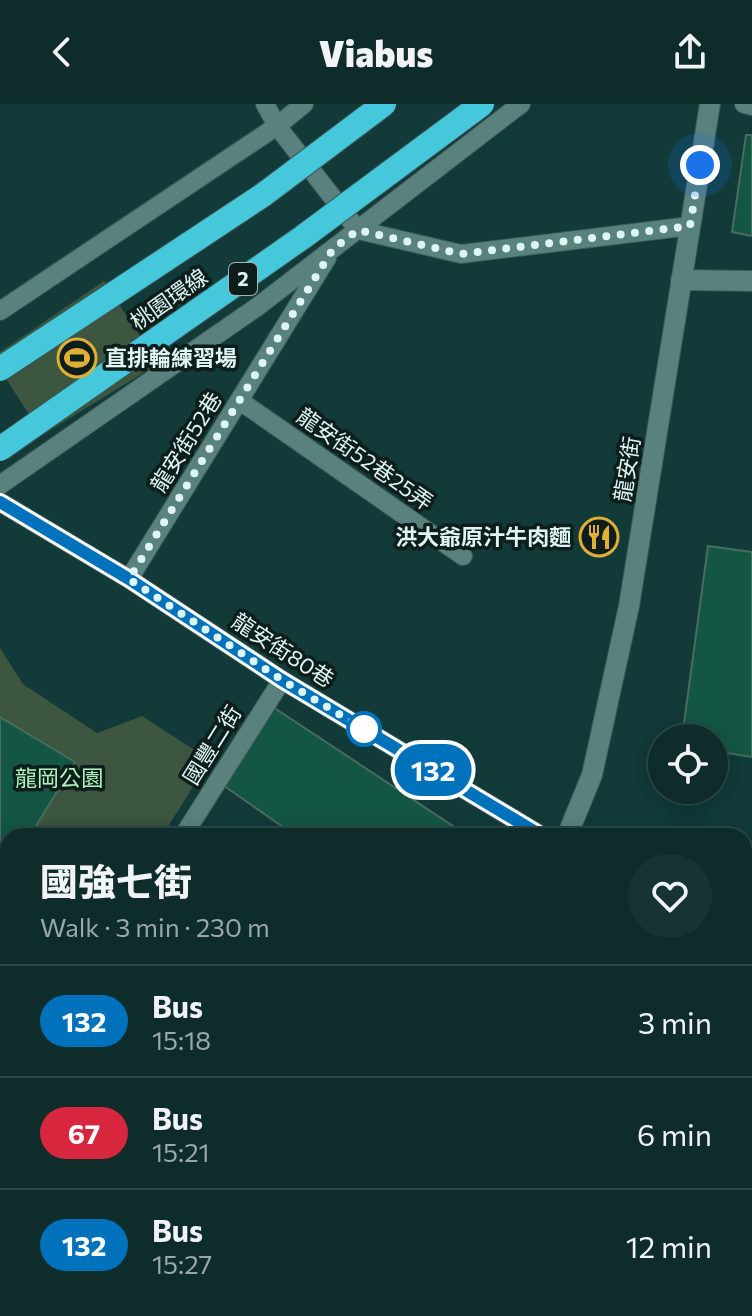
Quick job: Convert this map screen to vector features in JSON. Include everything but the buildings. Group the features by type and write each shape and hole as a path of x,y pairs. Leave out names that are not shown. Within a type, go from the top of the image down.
{"highway":[{"name":"桃園環線","path":"0,369 263,195 384,104"},
{"name":"桃園環線","path":"0,449 303,237 482,104"}],"street":[{"name":"龍安街","path":"570,828 592,775 629,606 710,104"},
{"path":"681,280 752,281"}],"lane":[{"path":"265,104 277,126 358,230 461,254 690,226"},
{"path":"0,311 277,126 304,104"},
{"path":"0,485 257,307 521,104"},
{"path":"744,104 752,106"},
{"name":"龍安街52巷","path":"129,579 333,249"},
{"name":"龍安街52巷25弄","path":"240,401 463,556"},
{"name":"龍安街80巷","path":"0,502 129,579 282,680 529,828"},
{"name":"國豐二街","path":"188,828 282,680"}],"green space":[{"name":"直排輪練習場","path":"104,281 158,364 42,435 0,369 0,352"},
{"name":"龍岡公園","path":"0,648 23,684 97,733 142,716 210,760 167,828 0,828"}],"bus line":[{"name":"132","path":"0,502 129,579 282,680 529,828"}],"place":[{"name":"直排輪練習場","path":"77,358"},
{"name":"洪大爺原汁牛肉麵","path":"599,537"}],"route":[{"path":"364,729 282,680 129,579 333,249 358,230 461,254 690,226 700,165"}]}
